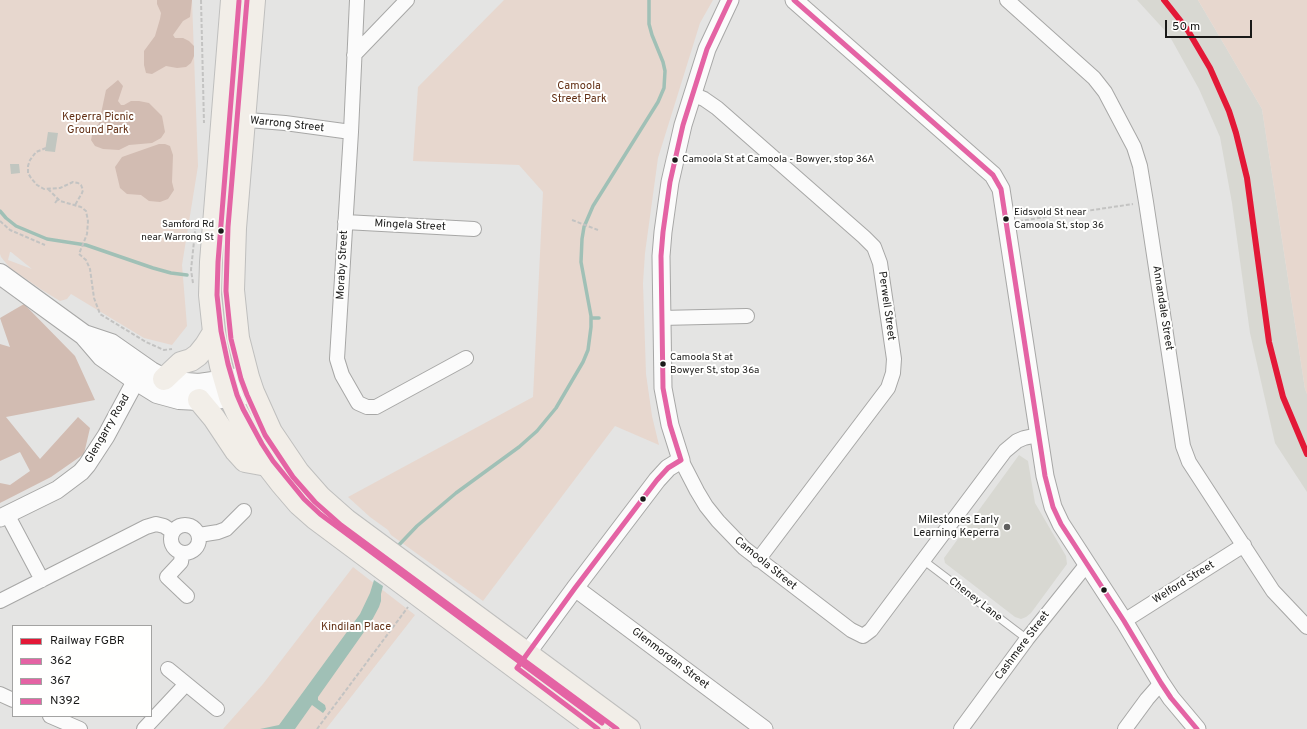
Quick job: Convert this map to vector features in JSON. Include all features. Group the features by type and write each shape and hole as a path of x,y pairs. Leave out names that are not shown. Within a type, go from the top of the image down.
{"main road":[{"path":"232,0 214,123 210,295 214,332 228,389 247,431 267,465 280,483 304,509 339,538 377,554 522,661 629,729"},
{"path":"254,0 235,228 233,290 238,338 250,384 271,432 298,472 320,497 359,531 377,554"},
{"path":"0,274 84,335 111,344 157,393 180,399 199,400 228,389 250,384"},
{"path":"164,379 181,363 191,360 198,355 214,332"},
{"path":"139,373 192,385 228,389"},
{"path":"199,400 245,461 267,465"},
{"path":"522,661 598,729"}],"street":[{"name":"Moraby Street","path":"357,0 351,132 337,359 342,375 358,403 367,407 376,407 466,358"},
{"path":"354,55 408,0"},
{"name":"Camoola Street","path":"730,0 708,49 683,124 675,156 664,224 661,256 663,388 670,425 681,460 697,491 718,521 758,560 851,630 863,636 871,630 1010,445 1024,438 1038,436"},
{"path":"794,0 993,175 1001,189 1038,436 1045,476 1053,507 1061,524 1124,621 1161,684 1197,729"},
{"name":"Annandale Street","path":"1007,0 1094,78 1105,92 1134,147 1140,166 1146,202 1183,446 1190,462 1273,590 1307,627"},
{"name":"Perwell Street","path":"692,94 704,99 717,108 874,247 880,263 894,359 893,373 888,388 758,560"},
{"name":"Warrong Street","path":"214,123 245,120 285,123 351,132"},
{"name":"Mingela Street","path":"345,222 474,229"},
{"path":"661,318 747,316"},
{"name":"Glengarry Road","path":"4,516 57,490 88,465 106,436 139,373"},
{"path":"522,661 575,588 660,477 668,468 681,460"},
{"path":"199,535 226,529 244,511"},
{"path":"4,516 42,580"},
{"path":"0,601 146,527 156,524 164,526 173,532"},
{"path":"182,525 192,527 199,535 200,539 198,547 191,553 178,552 172,545 171,536 173,532 182,525"},
{"name":"Welford Street","path":"1124,621 1244,545"},
{"path":"182,553 181,562 167,577 187,596"},
{"name":"Cashmere Street","path":"961,729 1027,640 1087,564"},
{"name":"Glenmorgan Street","path":"575,588 764,729"},
{"path":"168,669 217,709"},
{"path":"144,729 186,684"},
{"path":"1125,729 1147,699 1161,684"},
{"path":"0,694 12,700"},
{"path":"52,717 80,729"}],"lane":[{"name":"Cheney Lane","path":"923,560 1027,640"}],"path":[{"path":"201,0 214,123"},
{"path":"46,148 36,152 33,155 28,166 28,173 36,185 44,189 63,187 73,182 78,183 83,190 75,206"},
{"path":"48,189 64,203 81,207 86,211 88,216 87,234 79,254 86,260 90,269 94,298 100,314 146,342 164,350 175,348"},
{"path":"55,203 58,199"},
{"path":"1006,223 1146,202"},
{"path":"193,285 191,270 198,216"},
{"path":"572,220 598,230"},
{"path":"0,221 10,230 45,245"},
{"path":"317,729 409,606"}],"shaded area":[{"path":"157,0 192,0 190,17 183,21 173,35 175,38 183,38 189,41 194,46 194,56 191,63 186,67 177,68 166,66 152,74 146,73 144,65 144,51 155,36 160,19 161,13"},
{"path":"1137,0 1198,0 1262,109 1307,394 1307,492 1275,443 1250,333 1232,203 1220,137 1199,89 1169,35"},
{"path":"118,80 123,86 118,101 121,105 131,101 149,103 162,116 165,132 161,138 152,143 129,145 119,150 103,149 95,146 91,140 93,131 99,123 106,90"},
{"path":"159,144 170,146 173,155 172,182 174,190 168,199 160,202 149,201 141,195 127,194 120,188 115,167 122,157"},
{"path":"24,304 75,356 95,400 6,417 40,459 78,417 90,428 84,454 51,477 0,503 0,483 10,485 30,471 20,452 0,461 0,344 10,347 0,318"},
{"name":"Milestones Early Learning Keperra","path":"1019,455 1028,461 1035,503 1066,556 1067,564 1031,613 1021,619 1015,617 945,563 944,558"},
{"path":"374,580 383,586 379,607 371,622 318,697 318,700 325,705 326,709 323,713 312,705 295,729 260,729 279,725 360,614 370,593"}],"green space":[{"name":"Keperra Picnic Ground Park","path":"0,0 192,0 198,166 182,265 187,326 172,345 144,338 71,294 67,299 60,301 10,268 0,254","holes":["11,252 32,269 8,260"]},
{"name":"Camoola Street Park","path":"504,0 713,0 700,23 658,158 645,253 643,283 646,374 652,416 659,445 615,426 483,601 391,535 388,530 370,517 348,497 533,397 543,192 519,165 413,161 418,87"},
{"path":"1198,0 1307,0 1307,394 1262,109"},
{"name":"Kindilan Place","path":"353,567 415,615 326,729 223,729 263,684"}],"building":[{"path":"48,132 58,133 55,152 45,151"},
{"path":"10,164 19,164 20,173 11,174"}],"waterway":[{"path":"396,548 417,526 456,493 519,447 537,431 556,408 583,362 588,350 591,327 591,316 581,262 584,227 593,206 658,102 664,88 665,71 663,62 649,24 649,0"},
{"path":"0,211 16,226 47,239 86,245 153,268 171,273 187,275"},
{"path":"591,318 599,318"}],"rail line":[{"name":"FGBR","path":"1164,0 1187,29 1210,68 1229,111 1236,133 1247,178 1269,342 1283,397 1307,454"}],"transit line":[{"name":"367","path":"247,0 228,227 226,291 231,339 241,379 265,435 293,477 315,502 341,525 617,729"},
{"name":"362","path":"681,460 670,425 663,388 661,256 663,232 670,182 683,125 707,49 730,0"},
{"name":"362","path":"794,0 993,175 1001,189 1045,476 1053,507 1061,524 1124,621 1161,683 1171,698 1197,729"},
{"name":"N392","path":"239,1 218,262 217,295 221,331 228,364 237,395 243,409 273,461 304,499 320,514 602,723"},
{"name":"362","path":"598,729 517,668 575,588 657,480 668,468 681,460"}],"place":[{"name":"Camoola St at Camoola - Bowyer, stop 36A","path":"675,160"},
{"name":"Eidsvold St near Camoola St, stop 36","path":"1006,219"},
{"name":"Samford Rd near Warrong St","path":"221,231"},
{"name":"Camoola St at Bowyer St, stop 36a","path":"663,364"},
{"name":"Milestones Early Learning Keperra","path":"1007,527"}]}
